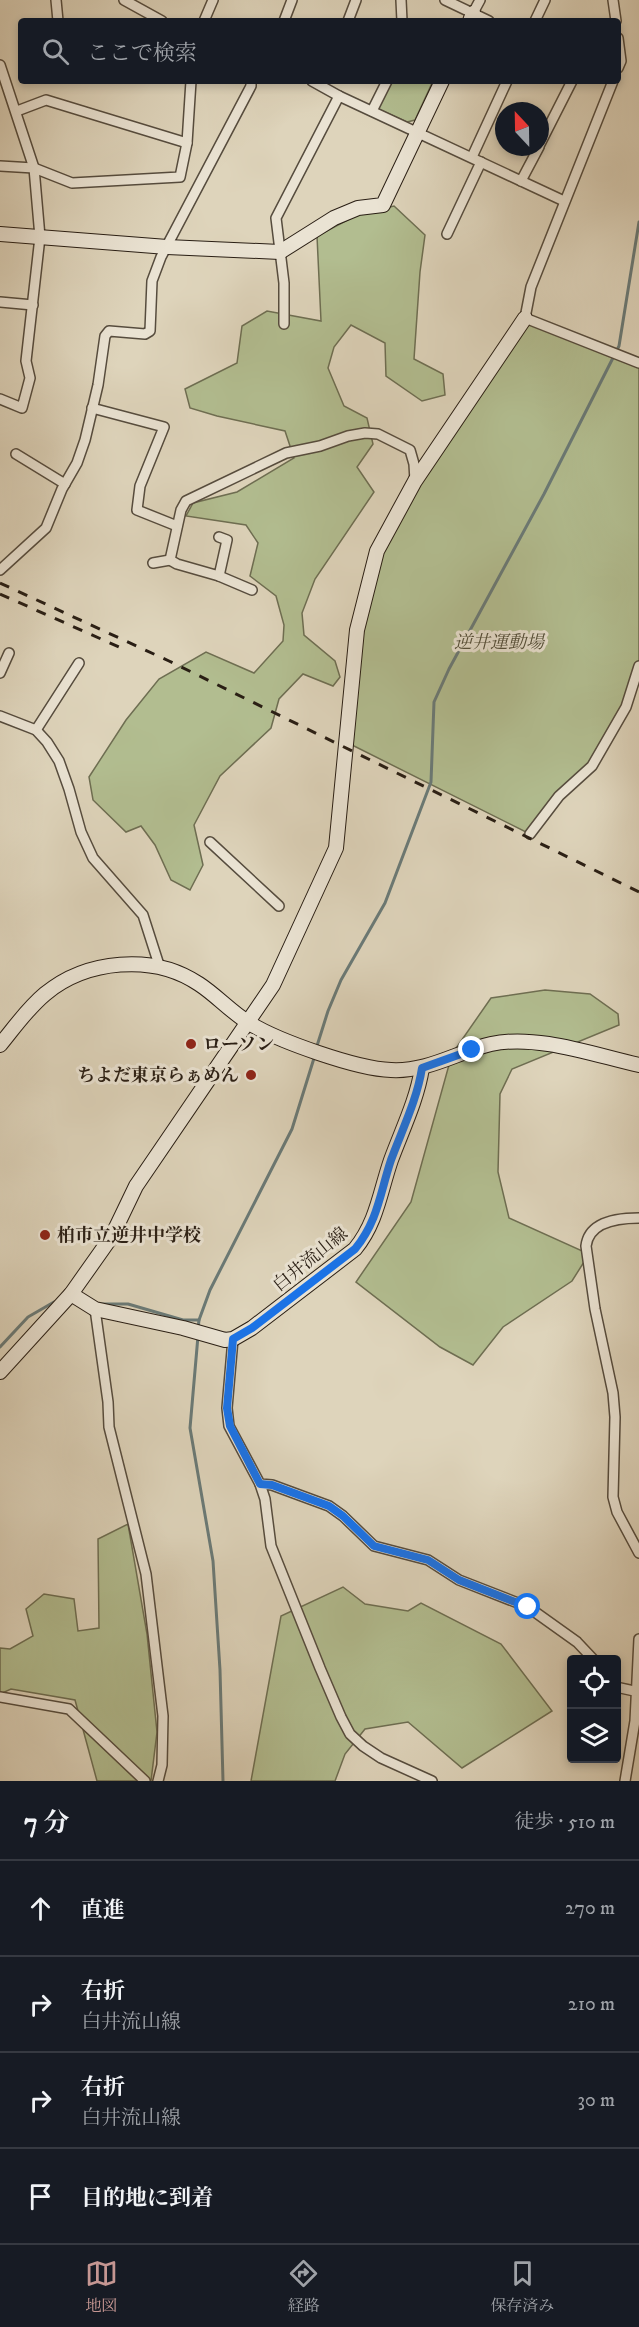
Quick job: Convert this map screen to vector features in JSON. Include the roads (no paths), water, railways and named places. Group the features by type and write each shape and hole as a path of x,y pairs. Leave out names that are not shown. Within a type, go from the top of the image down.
{"street":[{"path":"56,0 57,18"},
{"path":"124,0 157,18"},
{"path":"205,18 213,0"},
{"path":"285,18 292,0"},
{"path":"349,18 356,0"},
{"path":"401,0 402,18"},
{"path":"445,0 472,17 480,0"},
{"path":"536,18 545,0"},
{"path":"613,0 616,18"},
{"path":"0,65 34,168 40,237 26,361 30,378 22,408 0,399"},
{"path":"0,166 34,168 72,183 180,177 187,143 191,84"},
{"path":"0,570 46,528 76,463 85,440 98,385 105,336 109,331 145,334 150,331 153,281 161,257 249,84"},
{"path":"317,84 564,201"},
{"path":"372,111 386,84"},
{"path":"0,234 167,247 280,252 334,218 358,208 383,205 441,84"},
{"path":"472,157 506,84"},
{"path":"549,126 570,84"},
{"path":"0,1372 71,1294 112,1236 136,1186 273,985 336,848 357,630 377,551 415,481 525,318 531,287 612,84"},
{"path":"284,324 284,283 276,218 339,96"},
{"path":"16,111 46,100 187,143"},
{"path":"521,181 534,156"},
{"path":"447,234 481,162"},
{"path":"0,302 33,305"},
{"path":"525,318 639,363"},
{"path":"92,408 164,427 140,486 137,510 177,526"},
{"path":"170,560 177,526 186,501 286,453 320,446 348,436 365,433 378,434 410,450 415,481"},
{"path":"16,454 65,484"},
{"path":"219,537 227,540 219,576"},
{"path":"153,563 170,560 219,576 252,590"},
{"path":"0,673 9,653"},
{"path":"36,730 79,663"},
{"path":"530,834 559,796 592,766 626,707 639,666"},
{"path":"0,716 36,730 47,742 59,761 81,832 93,858 143,915 160,968"},
{"path":"210,842 279,906"},
{"path":"0,1045 30,1008 60,983 92,969 136,964 160,968 198,983 248,1023 268,1034 360,1064 390,1070 422,1068 491,1044 516,1041 537,1042 639,1065"},
{"name":"白井流山線","path":"233,1339 252,1328 355,1249 368,1233 419,1087 422,1068"},
{"path":"639,1218 614,1220 596,1227 587,1237 586,1246 595,1309 615,1409 613,1497 617,1512 639,1553"},
{"path":"71,1294 95,1309 183,1328 225,1340 233,1339 227,1408 230,1426 260,1484 265,1498 271,1546 341,1717 350,1734 363,1746 381,1758 432,1781"},
{"path":"95,1309 108,1402 109,1427 146,1574 163,1716 162,1765 158,1781"},
{"path":"260,1484 272,1485 329,1506 343,1516 374,1546 428,1560 459,1580 528,1607 577,1642 590,1655"},
{"path":"625,1781 635,1721 639,1639"},
{"path":"621,1688 637,1692"},
{"path":"0,1697 69,1708 145,1781"}],"waterway":[{"path":"316,1049 341,980 385,903 431,782 434,702 449,669 544,494 619,346 639,222"},
{"path":"198,1329 210,1290 292,1129 315,1055"},
{"path":"0,1347 28,1317 54,1302 59,1302"},
{"path":"98,1304 128,1304 183,1320 199,1320"},
{"path":"198,1336 190,1428 213,1561 220,1670 223,1781"}],"railway":[{"path":"0,583 169,661 639,892"},
{"path":"0,594 119,647"}],"place":[{"name":"ローソン","path":"191,1044"},
{"name":"ちよだ東京らぁめん","path":"251,1075"},
{"name":"柏市立逆井中学校","path":"45,1235"}],"park label":[{"name":"逆井運動場","path":"499,642"}]}
